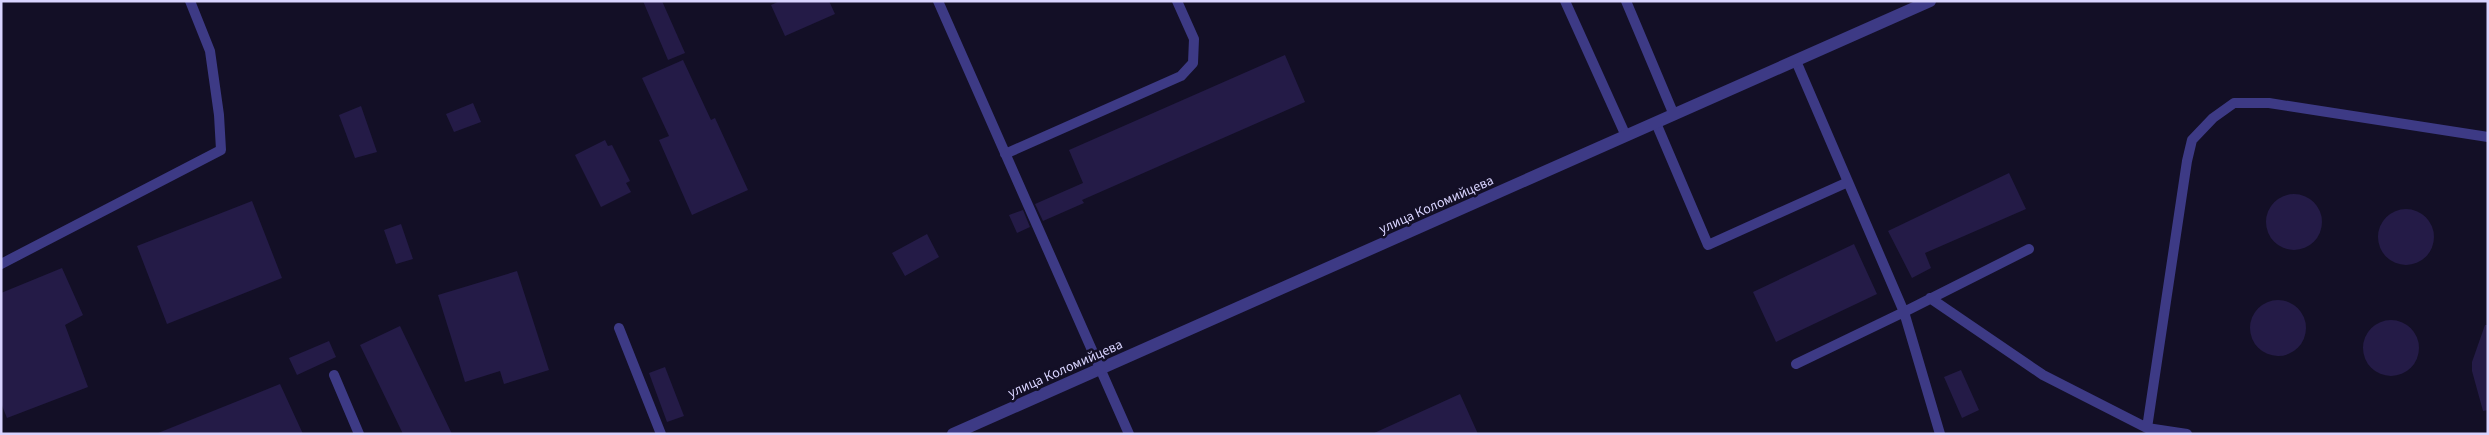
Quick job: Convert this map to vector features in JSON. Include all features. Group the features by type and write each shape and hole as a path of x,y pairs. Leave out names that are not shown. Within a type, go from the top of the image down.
{"street":[{"name":"улица Коломийцева","path":"953,434 1930,1"}],"lane":[{"path":"1,264 220,150 219,115 210,51 190,1"},
{"path":"938,1 1129,434"},
{"path":"1005,154 1180,76 1193,63 1194,40 1177,1"},
{"path":"1565,1 1626,136"},
{"path":"1626,1 1674,115"},
{"path":"1796,61 1904,312 1940,434"},
{"path":"2147,428 2187,160 2192,140 2212,118 2234,103 2269,103 2488,137"},
{"path":"1656,123 1708,245 1848,182"},
{"path":"1796,364 2029,249"},
{"path":"1930,298 2043,375 2147,428 2187,434"},
{"path":"619,328 661,434"},
{"path":"334,375 359,434"}],"building":[{"path":"643,1 662,1 685,53 668,60"},
{"path":"780,1 829,1 835,14 785,36 771,5"},
{"path":"1285,55 1305,102 1082,200 1084,203 1043,221 1035,204 1083,183 1069,150"},
{"path":"683,60 711,120 715,118 748,190 692,215 659,140 669,136 642,78"},
{"path":"473,103 481,122 454,132 446,114"},
{"path":"361,106 377,152 355,158 339,115"},
{"path":"605,140 608,146 612,145 630,181 626,183 631,192 601,207 575,155"},
{"path":"2009,173 2026,209 1925,253 1931,268 1912,278 1888,231"},
{"path":"2294,194 2305,196 2314,202 2320,211 2322,222 2320,233 2314,242 2305,248 2294,250 2283,248 2274,242 2268,233 2266,222 2268,211 2274,202 2283,196"},
{"path":"252,201 282,278 167,324 137,246"},
{"path":"2406,209 2417,211 2426,217 2432,226 2434,237 2432,248 2426,257 2417,263 2406,265 2395,263 2386,257 2380,248 2378,237 2380,226 2386,217 2395,211"},
{"path":"1023,210 1030,227 1017,233 1009,215"},
{"path":"401,224 413,259 396,264 384,230"},
{"path":"927,234 939,257 905,276 892,253"},
{"path":"1854,244 1877,294 1776,342 1753,292"},
{"path":"62,268 83,315 65,325 88,387 7,418 1,403 1,293"},
{"path":"517,271 549,370 504,384 500,371 465,382 438,295"},
{"path":"2278,300 2289,302 2298,308 2304,317 2306,328 2304,339 2298,348 2289,354 2278,356 2267,354 2258,348 2252,339 2250,328 2252,317 2258,308 2267,302"},
{"path":"2391,320 2402,322 2411,328 2417,337 2419,348 2417,359 2411,368 2402,374 2391,376 2380,374 2371,368 2365,359 2363,348 2365,337 2371,328 2380,322"},
{"path":"2485,325 2488,325 2488,410 2483,411 2472,371 2472,362"},
{"path":"400,326 452,434 403,434 360,345"},
{"path":"329,341 336,357 297,375 289,358"},
{"path":"665,367 684,416 667,422 649,373"},
{"path":"1961,370 1979,410 1962,418 1944,377"},
{"path":"280,384 303,434 158,434 158,433"},
{"path":"1460,394 1478,434 1372,434"}]}
